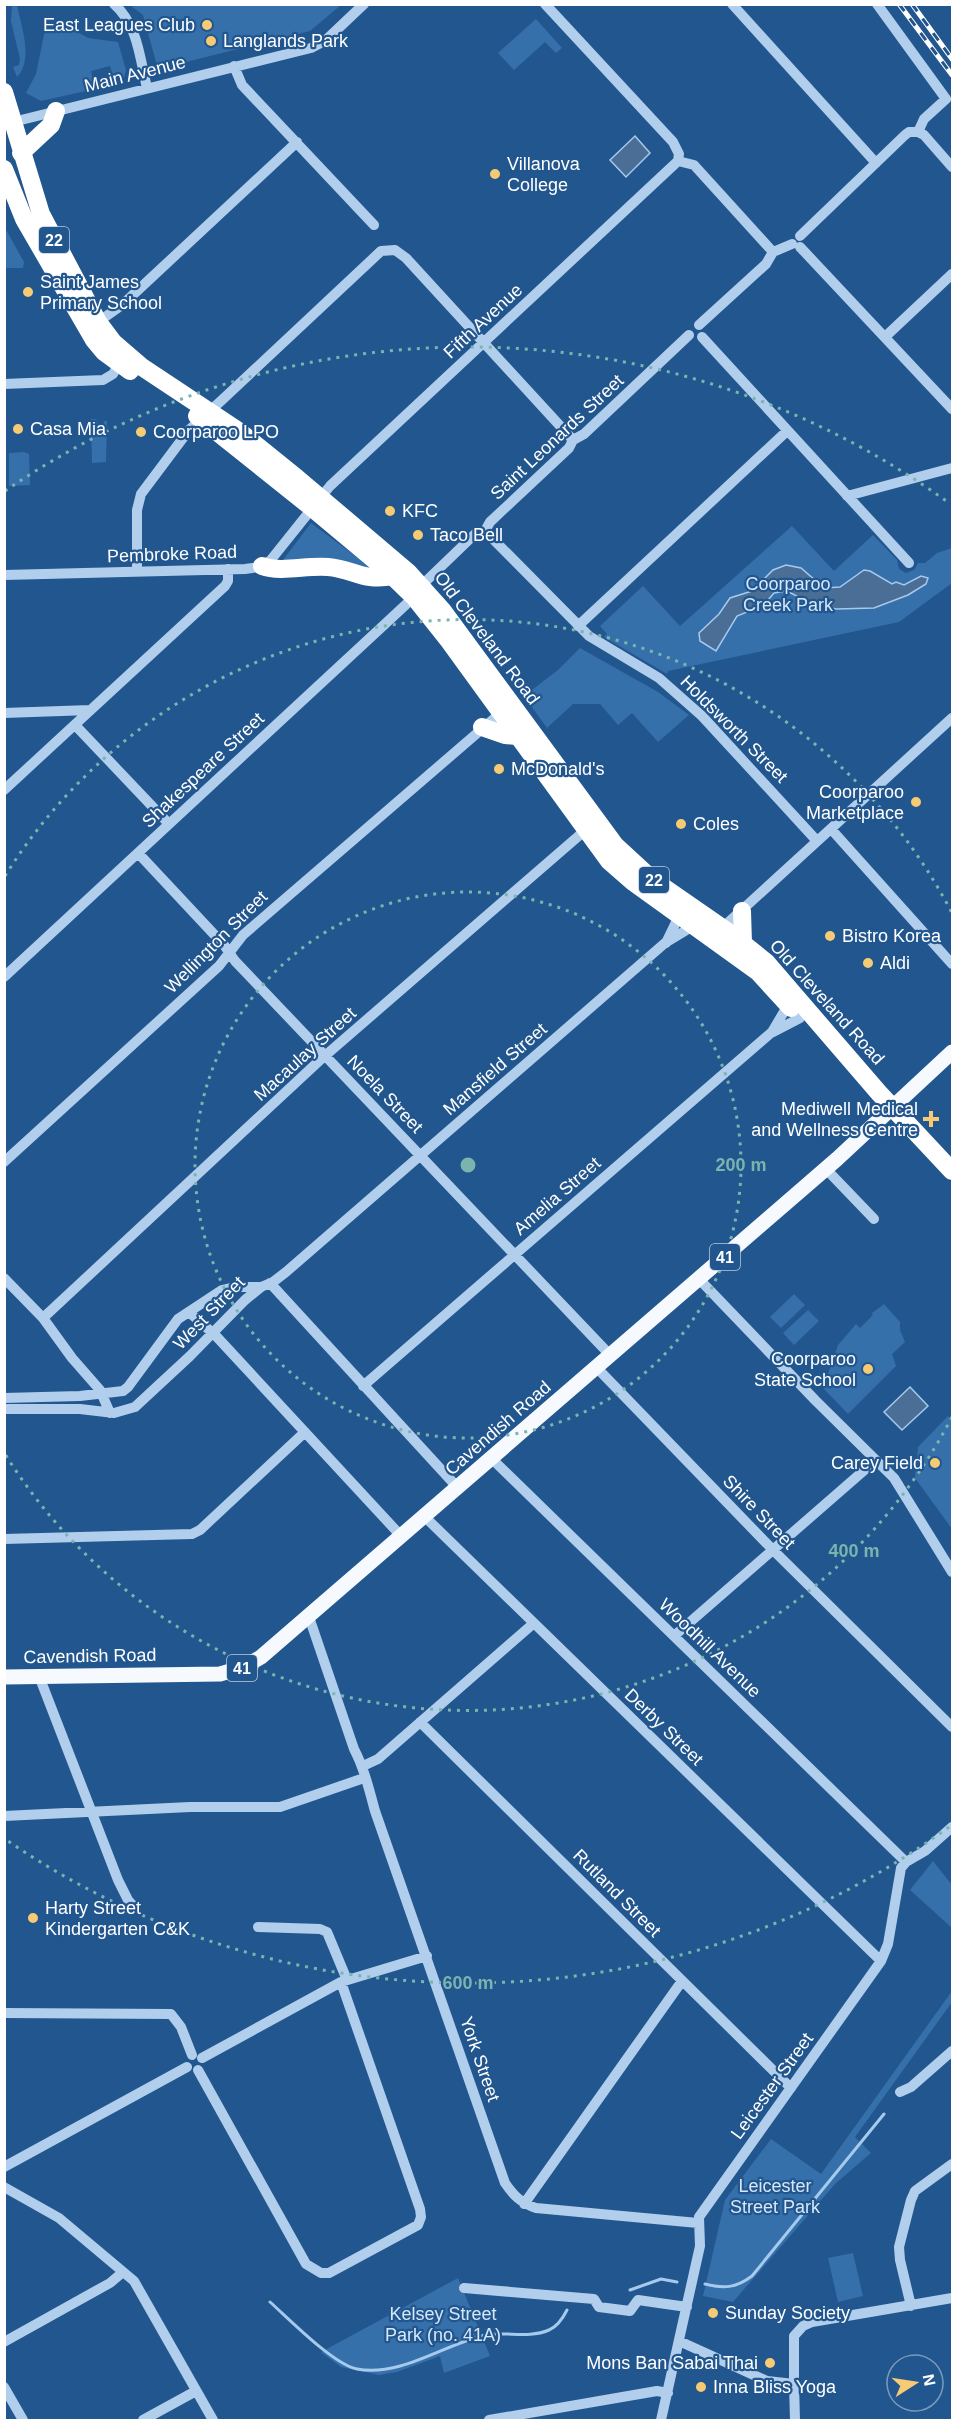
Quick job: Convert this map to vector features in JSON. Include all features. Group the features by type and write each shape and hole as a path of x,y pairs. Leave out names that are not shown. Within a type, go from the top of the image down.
{"highway":[{"name":"Old Cleveland Road","path":"4,92 9,123 40,214 99,322 122,359"},
{"path":"21,153 51,125 57,111"},
{"name":"Old Cleveland Road","path":"6,178 24,219 98,346 122,359 205,414 240,432 393,576 418,591"},
{"name":"Old Cleveland Road","path":"315,502 449,618 506,709 590,825 598,848 621,872 686,921 743,943 776,971 952,1186"},
{"path":"262,566 273,570 332,568 374,579 393,576"},
{"name":"Old Cleveland Road","path":"506,709 517,736 590,825 717,933 758,972 889,1111 952,1171"},
{"path":"482,728 517,736"},
{"path":"742,910 743,943"}],"main road":[{"name":"Cavendish Road","path":"4,1677 211,1674 244,1667 261,1658 826,1168 952,1052"}],"street":[{"path":"114,4 125,15 132,27 147,88"},
{"name":"Main Avenue","path":"9,123 319,45 364,4"},
{"path":"545,4 674,142 679,154 678,161 694,165 773,252"},
{"path":"732,4 876,163"},
{"path":"877,4 946,99 924,119 918,132"},
{"path":"234,66 242,85 374,225"},
{"path":"702,337 696,339 689,335 690,326 699,325 766,264 773,252 797,242 909,132 924,135 952,167"},
{"path":"99,322 122,305 297,142"},
{"name":"Fifth Avenue","path":"315,502 678,161"},
{"path":"797,242 952,409"},
{"path":"137,572 137,510 141,494 205,414 375,256 388,249 395,250 406,258 573,440"},
{"path":"886,336 950,280"},
{"path":"699,325 703,329 702,337 909,563"},
{"name":"Saint Leonards Street","path":"418,591 476,533 485,531 490,522 568,448 573,440 584,434 689,335"},
{"path":"4,384 103,380 113,374 122,359"},
{"path":"578,626 787,431"},
{"path":"847,496 952,468"},
{"name":"Pembroke Road","path":"4,575 228,569 262,566 280,548 315,502"},
{"name":"Holdsworth Street","path":"485,531 578,626 598,643 659,678 702,716 817,841"},
{"path":"4,790 225,586 228,569"},
{"name":"Shakespeare Street","path":"4,977 418,591"},
{"name":"Wellington Street","path":"4,1162 214,970 243,935 506,709"},
{"path":"4,713 90,710"},
{"path":"717,933 952,718"},
{"path":"75,724 169,824"},
{"name":"Macaulay Street","path":"43,1318 326,1056 590,825"},
{"path":"831,829 952,964"},
{"name":"Noela Street","path":"138,853 420,1156 611,1356"},
{"name":"Mansfield Street","path":"265,1285 286,1272 665,943 686,921"},
{"name":"Mansfield Street","path":"665,943 686,921"},
{"name":"Amelia Street","path":"363,1386 794,1011"},
{"name":"Amelia Street","path":"772,1032 794,1011"},
{"path":"826,1168 874,1219"},
{"path":"4,1278 43,1318 72,1358 103,1394 110,1413 80,1409 4,1409"},
{"path":"699,1279 816,1401 894,1478 952,1572"},
{"path":"265,1285 458,1488"},
{"name":"West Street","path":"4,1398 119,1392 128,1387 174,1323 222,1290 265,1285"},
{"name":"West Street","path":"110,1413 125,1411 141,1403 212,1332 265,1285"},
{"path":"190,1313 212,1332 402,1537"},
{"name":"Shire Street","path":"597,1368 772,1549 952,1727"},
{"path":"4,1539 192,1534 200,1530 305,1432"},
{"name":"Woodhill Avenue","path":"492,1459 906,1862"},
{"path":"674,1635 876,1460"},
{"name":"Derby Street","path":"425,1517 880,1961"},
{"name":"York Street","path":"309,1617 354,1749 363,1766 364,1778 505,2183 513,2195 524,2204"},
{"path":"363,1766 378,1759 534,1623"},
{"path":"39,1676 118,1880 128,1900 136,1909"},
{"name":"Rutland Street","path":"420,1722 791,2088"},
{"path":"4,1816 91,1810 280,1807 364,1778"},
{"path":"906,1862 925,1851 952,1827"},
{"name":"Leicester Street","path":"698,2223 700,2215 880,1961 888,1944 901,1868 906,1862"},
{"path":"193,2069 306,2264 321,2273 329,2272 418,2225 421,2217 420,2209 327,1932 320,1929 258,1927"},
{"path":"197,2056 344,1981 427,1956"},
{"path":"661,2421 701,2240 698,2223 536,2208 524,2204 682,1981"},
{"path":"4,2013 171,2014 181,2026 203,2064 4,2167"},
{"path":"900,2092 910,2087 952,2050"},
{"path":"911,2306 899,2247 911,2200 915,2191 952,2164"},
{"path":"4,2187 59,2218 134,2281 213,2421"},
{"path":"4,2342 110,2283 123,2272"},
{"path":"464,2288 594,2299 599,2307 630,2311 638,2300 687,2307"},
{"path":"795,2421 794,2336 803,2326 812,2322 952,2298"},
{"path":"679,2340 767,2381 794,2384"},
{"path":"4,2387 23,2421"},
{"path":"143,2421 196,2391"},
{"path":"489,2421 521,2418 657,2391 668,2392"}],"green space":[{"path":"12,5 17,5 26,52 22,70 17,77 13,67 19,65 20,59 11,21"},
{"name":"Langlands Park","path":"130,5 341,5 310,31 158,69 143,15"},
{"path":"536,19 562,48 556,53 545,42 514,70 498,53"},
{"path":"56,22 88,38 118,42 126,70 124,78 115,84 110,66 91,71 95,89 41,101 26,93 36,74 45,30 49,24"},
{"path":"5,228 24,262 23,268 5,268"},
{"path":"91,419 96,419 99,425 107,421 106,462 92,463"},
{"path":"9,453 29,454 30,485 9,486"},
{"path":"311,523 370,567 378,573 280,564"},
{"name":"Coorparoo Creek Park","path":"792,526 834,571 873,535 897,560 899,569 906,573 914,570 918,563 925,563 937,553 952,548 952,583 899,622 668,671 667,674 604,637 607,634 600,626 643,586 680,626"},
{"path":"580,648 658,692 689,715 658,742 632,713 618,725 600,704 573,704 547,728 524,696 558,670"},
{"path":"794,1294 805,1305 781,1328 770,1317"},
{"path":"884,1304 900,1322 900,1330 905,1342 892,1354 896,1366 848,1414 823,1388 838,1345 856,1324 860,1328 873,1315 871,1314"},
{"path":"808,1310 819,1321 794,1345 783,1333"},
{"name":"Carey Field","path":"948,1416 952,1421 952,1529 915,1478 918,1447"},
{"path":"933,1861 952,1885 952,1928 910,1890"},
{"name":"Leicester Street Park","path":"952,1991 952,2002 855,2137 871,2153 835,2184 733,2302 703,2296 725,2200 771,2139 821,2174"},
{"path":"853,2253 863,2296 838,2302 828,2258"},
{"name":"Kelsey Street Park (no. 41A)","path":"458,2278 490,2356 444,2373 440,2356 397,2372 379,2375 341,2367 321,2352"}],"shaded area":[{"path":"635,136 650,153 626,177 610,160"},
{"path":"786,565 801,568 824,588 840,587 864,570 892,584 896,582 904,585 921,576 928,578 926,584 908,595 874,608 836,609 810,603 787,591 774,593 764,605 737,616 716,651 700,641 699,633 719,614 730,598 752,591 773,570"},
{"path":"910,1387 928,1406 902,1430 884,1412"}],"waterway":[{"path":"705,2284 718,2287 730,2286 741,2283 752,2276 884,2114"},
{"path":"630,2290 661,2279 677,2282"},
{"path":"270,2302 336,2359 357,2369 373,2370 406,2364 485,2335 541,2333 554,2327 567,2310"}],"railway":[{"path":"899,4 952,75"},
{"path":"912,4 952,59"}],"place":[{"name":"East Leagues Club","path":"207,25"},
{"name":"Langlands Park","path":"211,41"},
{"name":"Villanova College","path":"495,174"},
{"name":"Saint James Primary School","path":"28,292"},
{"name":"Casa Mia","path":"18,429"},
{"name":"Coorparoo LPO","path":"141,432"},
{"name":"KFC","path":"390,511"},
{"name":"Taco Bell","path":"418,535"},
{"name":"McDonald's","path":"499,769"},
{"name":"Coorparoo Marketplace","path":"916,802"},
{"name":"Coles","path":"681,824"},
{"name":"Bistro Korea","path":"830,936"},
{"name":"Aldi","path":"868,963"},
{"name":"Mediwell Medical and Wellness Centre","path":"931,1119"},
{"name":"Coorparoo State School","path":"868,1369"},
{"name":"Carey Field","path":"935,1463"},
{"name":"Harty Street Kindergarten C&K","path":"33,1918"},
{"name":"Sunday Society","path":"713,2313"},
{"name":"Mons Ban Sabai Thai","path":"770,2363"},
{"name":"Inna Bliss Yoga","path":"701,2387"}]}
